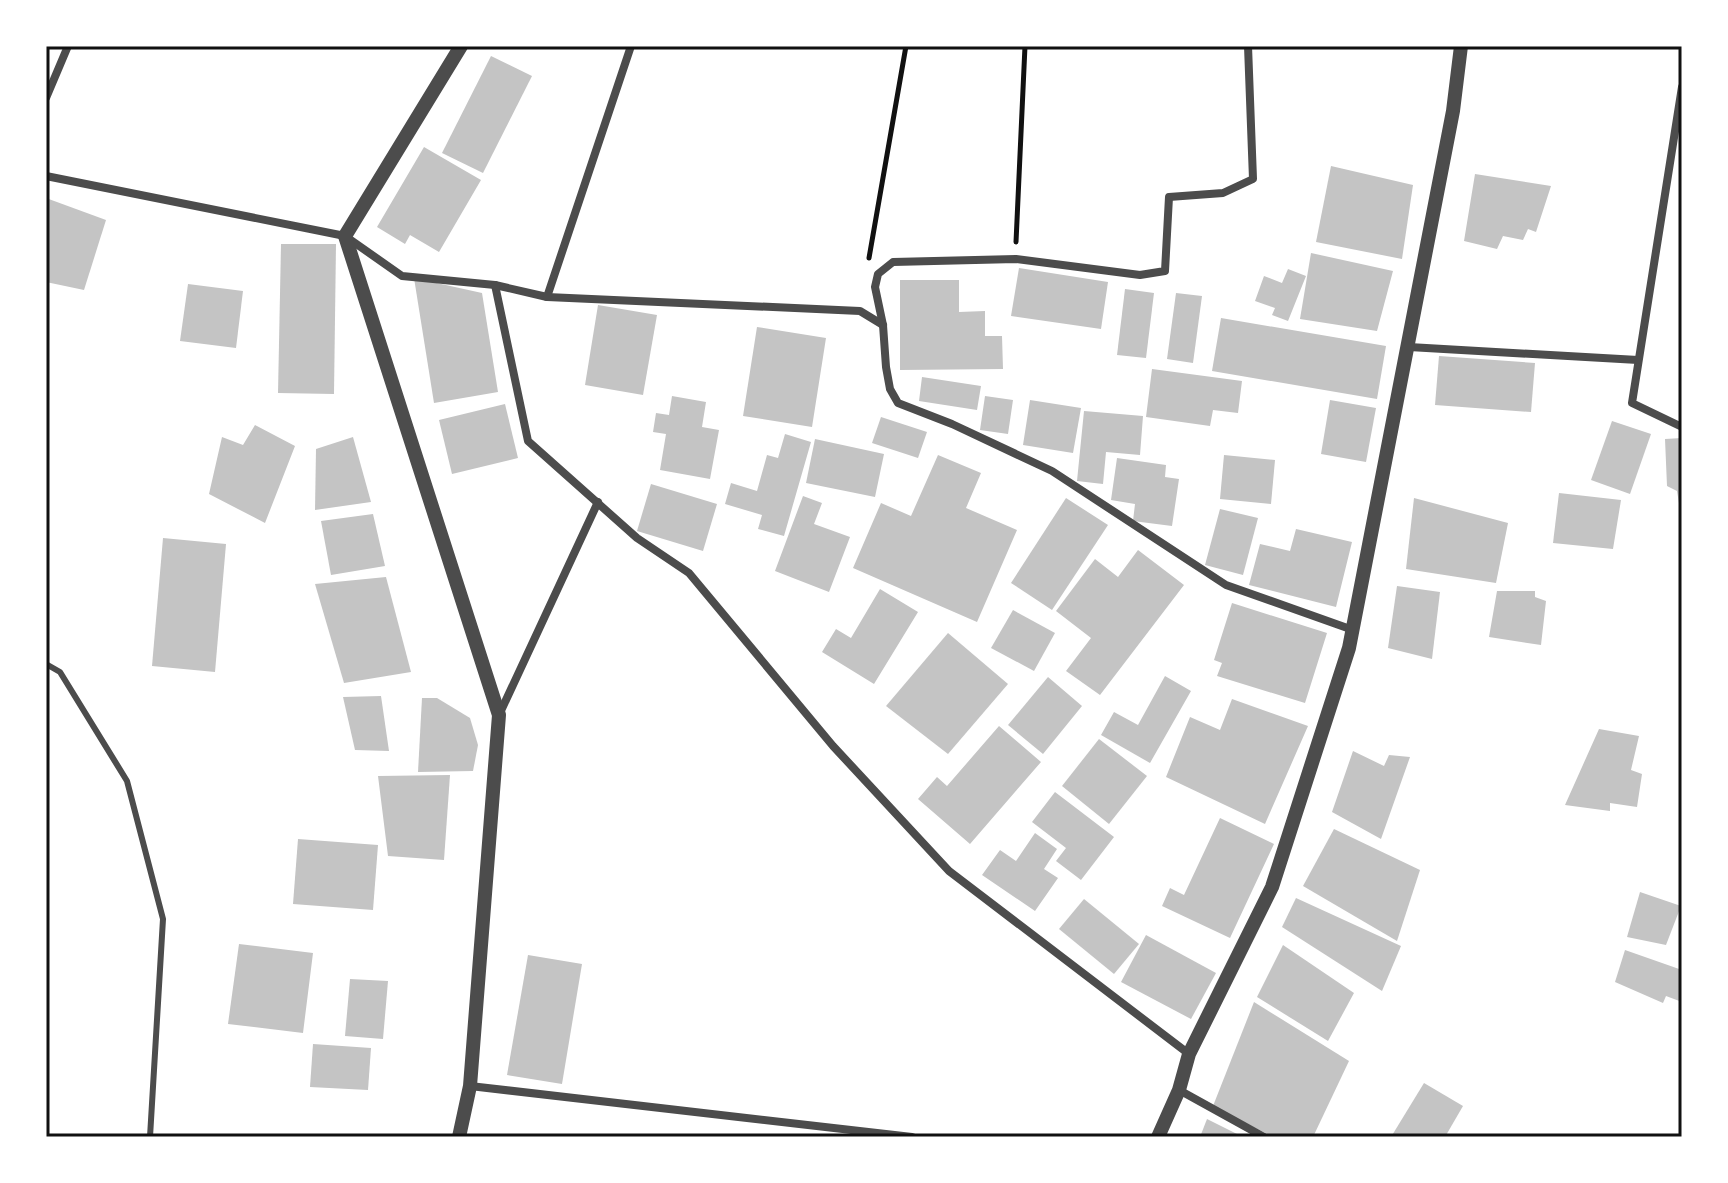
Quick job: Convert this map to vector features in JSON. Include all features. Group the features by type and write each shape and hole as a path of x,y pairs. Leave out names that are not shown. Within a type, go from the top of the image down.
{"street":[{"path":"46,98 68,46"},
{"path":"461,46 345,236 499,715"},
{"path":"547,297 631,46"},
{"path":"1248,46 1253,179 1223,193 1169,197 1165,271 1140,275 1016,259 893,262 878,274 875,287 883,325 886,367 890,389 898,403 952,424 1052,471 1226,585 1353,630"},
{"path":"1158,1137 1179,1090 1189,1054 1272,887 1353,630 1453,111 1461,46"},
{"path":"1682,87 1632,403 1682,427"},
{"path":"46,176 345,236 402,276 495,285 547,297 860,311 883,325"},
{"path":"495,285 528,441 637,538 689,573 833,746 949,871 1189,1054"},
{"path":"1409,347 1638,360"},
{"path":"459,1137 470,1086 499,715 598,502"},
{"path":"470,1086 912,1137"},
{"path":"1179,1090 1264,1137"}],"lane":[{"path":"46,664 60,672 127,781 163,919 150,1137"}],"path":[{"path":"868,264 906,46"},
{"path":"1016,259 1025,46"}],"building":[{"path":"491,56 532,76 483,173 442,153"},
{"path":"424,147 481,180 439,252 410,235 405,244 377,227"},
{"path":"1331,166 1413,185 1402,259 1316,242"},
{"path":"1475,174 1551,186 1536,232 1528,229 1523,240 1503,236 1497,249 1464,241"},
{"path":"46,198 106,220 84,290 46,282"},
{"path":"281,244 336,244 334,394 278,393"},
{"path":"1311,253 1393,271 1377,331 1300,319"},
{"path":"1019,268 1108,282 1101,329 1011,316"},
{"path":"1288,269 1306,276 1288,321 1272,315 1275,308 1255,301 1264,276 1282,283"},
{"path":"414,278 482,293 498,392 434,403"},
{"path":"900,280 959,280 959,312 985,311 985,336 1002,336 1003,369 900,370"},
{"path":"188,284 243,291 236,348 180,341"},
{"path":"1125,289 1154,293 1146,358 1117,355"},
{"path":"1176,293 1202,296 1193,363 1167,359"},
{"path":"598,305 657,315 643,395 585,385"},
{"path":"1221,318 1386,346 1377,399 1212,371"},
{"path":"757,327 826,338 812,427 743,416"},
{"path":"1439,356 1535,363 1531,412 1435,405"},
{"path":"1152,369 1242,381 1238,413 1213,410 1210,426 1146,417"},
{"path":"922,377 981,386 977,410 919,401"},
{"path":"672,396 706,402 702,427 719,430 710,479 660,470 666,434 653,432 656,413 669,415"},
{"path":"985,396 1013,400 1008,434 980,430"},
{"path":"1030,400 1081,408 1073,453 1023,445"},
{"path":"1330,400 1376,408 1366,462 1321,454"},
{"path":"505,404 518,458 452,474 439,420"},
{"path":"1084,411 1143,416 1140,455 1106,452 1103,484 1077,481"},
{"path":"881,417 927,432 918,458 872,443"},
{"path":"1612,421 1651,434 1630,494 1591,480"},
{"path":"255,425 295,446 265,523 209,494 222,437 243,445"},
{"path":"785,434 811,442 784,536 758,529 762,515 725,504 731,483 757,491 767,455 778,458"},
{"path":"353,437 371,502 315,510 316,449"},
{"path":"1682,438 1682,504 1679,503 1677,491 1667,486 1665,439"},
{"path":"815,439 884,454 875,497 806,483"},
{"path":"938,455 981,473 966,508 1017,530 977,622 853,568 881,503 911,516"},
{"path":"1224,455 1275,460 1271,504 1220,499"},
{"path":"1117,458 1166,465 1165,477 1179,479 1172,526 1133,521 1135,504 1111,500"},
{"path":"651,484 717,504 703,551 637,531"},
{"path":"1559,493 1621,500 1613,549 1553,543"},
{"path":"803,496 822,503 814,524 850,537 829,592 775,571"},
{"path":"1066,498 1108,525 1052,610 1011,583"},
{"path":"1414,498 1508,523 1496,583 1406,569"},
{"path":"1220,509 1258,518 1243,575 1205,565"},
{"path":"373,514 385,566 331,575 321,521"},
{"path":"1296,529 1352,542 1336,607 1249,585 1260,544 1290,551"},
{"path":"163,538 226,544 215,672 152,666"},
{"path":"1138,550 1184,585 1100,695 1066,671 1091,638 1056,611 1095,559 1118,577"},
{"path":"386,577 411,672 344,683 315,584"},
{"path":"1397,586 1440,592 1432,659 1388,648"},
{"path":"880,589 918,612 874,684 822,652 836,629 851,638"},
{"path":"1497,591 1535,591 1535,597 1546,601 1541,645 1489,637"},
{"path":"1232,603 1327,633 1305,703 1217,676 1222,663 1214,660"},
{"path":"1013,610 1055,633 1034,671 991,648"},
{"path":"948,633 1008,684 948,754 886,706"},
{"path":"1165,676 1191,691 1150,763 1101,735 1114,712 1138,725"},
{"path":"1048,677 1082,706 1043,754 1008,725"},
{"path":"381,696 389,751 355,750 343,697"},
{"path":"422,698 437,698 470,718 478,745 473,771 418,772"},
{"path":"1232,699 1308,726 1265,824 1166,777 1190,717 1220,730"},
{"path":"999,726 1041,762 970,844 918,799 937,777 947,786"},
{"path":"1599,729 1639,736 1631,770 1642,774 1637,807 1610,803 1610,811 1565,805"},
{"path":"1099,739 1147,776 1109,824 1062,786"},
{"path":"1353,751 1384,766 1389,755 1410,757 1381,839 1332,812"},
{"path":"450,775 444,860 388,856 378,776"},
{"path":"1055,792 1114,837 1081,880 1056,861 1066,848 1032,822"},
{"path":"1220,818 1274,844 1230,938 1162,906 1170,888 1184,895"},
{"path":"1334,829 1420,870 1397,941 1303,886"},
{"path":"1035,833 1057,849 1044,869 1058,878 1035,911 982,875 1000,850 1016,861"},
{"path":"298,839 378,845 373,910 293,904"},
{"path":"1640,892 1681,906 1666,945 1627,937"},
{"path":"1296,898 1401,946 1382,991 1282,927"},
{"path":"1084,899 1139,944 1114,974 1059,929"},
{"path":"1146,935 1216,973 1191,1019 1121,982"},
{"path":"239,944 313,953 303,1033 228,1024"},
{"path":"1283,945 1354,993 1328,1041 1257,997"},
{"path":"1625,950 1682,970 1682,1002 1666,996 1663,1003 1615,982"},
{"path":"528,955 582,964 562,1084 507,1075"},
{"path":"350,979 388,981 383,1039 345,1036"},
{"path":"1254,1002 1349,1061 1313,1137 1273,1137 1213,1106"},
{"path":"313,1044 371,1048 368,1090 310,1087"},
{"path":"1424,1083 1463,1106 1445,1137 1391,1137"},
{"path":"1207,1119 1243,1137 1200,1137"}]}
